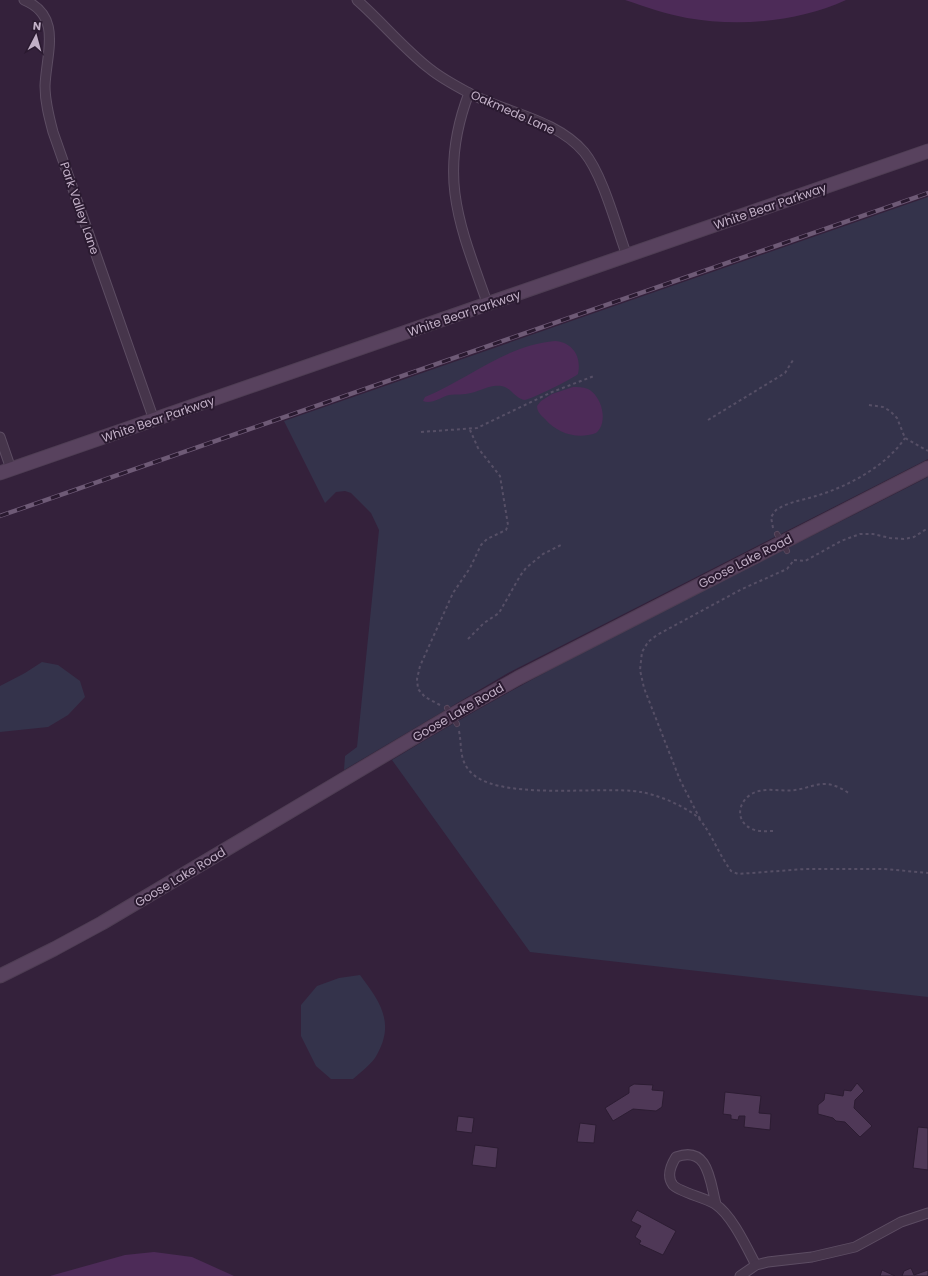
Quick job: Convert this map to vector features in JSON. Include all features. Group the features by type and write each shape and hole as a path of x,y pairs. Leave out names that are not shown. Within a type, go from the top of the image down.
{"street":[{"name":"Park Valley Lane","path":"24,0 33,4 40,10 48,23 50,35 45,88 47,109 53,132 154,420"},
{"name":"Oakmede Lane","path":"357,0 430,70 469,93 559,132 584,152 595,168 627,256"},
{"path":"469,93 458,126 454,152 453,176 455,199 459,222 488,305"},
{"name":"White Bear Parkway","path":"6,471 488,305 928,151"},
{"path":"0,437 6,471"},
{"name":"Goose Lake Road","path":"0,976 102,923 452,716 551,660 928,468"},
{"path":"716,1204 706,1164 699,1157 690,1154 676,1157 670,1170 670,1178 674,1186 716,1204 732,1222 756,1265"},
{"path":"740,1276 756,1265 768,1262 812,1257 855,1247 901,1222 928,1213"}],"path":[{"path":"708,420 785,373 793,360"},
{"path":"422,432 470,430 481,427 556,390 594,376"},
{"path":"869,405 883,407 894,414 905,438 928,451"},
{"path":"470,430 478,448 500,476 508,525 506,530 487,539 481,545 470,568 455,588 420,666 417,682 420,692 452,716 463,762 471,773 483,782 499,786 562,791 620,790 640,792 654,795 683,808 702,822"},
{"path":"794,560 782,542 771,520 772,514 776,510 825,493 865,473 889,457 905,438"},
{"path":"794,560 805,561 841,541 860,534 904,539 914,537 928,528"},
{"path":"468,639 484,623 499,613 526,568 543,554 563,544"},
{"path":"794,560 789,567 783,571 746,587 657,635 648,642 642,652 640,670 644,688 680,780 702,822 730,869 738,874 805,869 885,869 928,873"},
{"path":"773,831 753,830 743,822 740,814 740,806 752,793 765,790 795,790 824,784 836,787 850,794"}],"shaded area":[{"path":"625,0 846,0 828,7 788,18 768,21 727,22 687,18"},
{"path":"928,197 928,459 508,673 344,770 345,756 357,747 379,530 371,513 351,493 345,491 336,492 325,503 284,421"},
{"path":"555,341 566,344 574,351 578,361 578,374 542,393 524,400 516,396 508,388 494,386 468,394 449,395 429,402 423,401 425,397 504,356 537,344"},
{"path":"573,387 588,389 593,392 600,403 603,417 600,429 596,433 582,436 568,434 555,428 538,412 537,406 541,401 552,394"},
{"path":"928,477 928,997 530,952 392,760 523,685 590,649"},
{"path":"42,662 58,665 80,681 85,697 68,715 48,727 0,732 0,686"},
{"path":"360,975 380,1005 383,1014 385,1024 381,1046 375,1058 353,1079 331,1079 316,1066 301,1036 301,1005 317,986 339,978"},
{"path":"154,1252 192,1257 234,1276 50,1276 125,1255"}],"building":[{"path":"857,1083 864,1091 855,1100 854,1108 872,1126 860,1137 845,1122 836,1121 833,1118 818,1114 818,1105 824,1100 825,1093 843,1096 844,1090 851,1091"},
{"path":"634,1084 653,1085 652,1090 664,1091 662,1107 656,1111 633,1109 613,1121 605,1108 629,1093 629,1087"},
{"path":"725,1092 761,1096 759,1113 771,1114 770,1130 744,1127 745,1116 739,1116 738,1120 731,1119 731,1115 723,1114"},
{"path":"458,1116 474,1118 472,1133 456,1131"},
{"path":"580,1123 596,1125 594,1143 577,1142"},
{"path":"918,1127 928,1128 928,1170 913,1168"},
{"path":"475,1145 498,1148 496,1168 472,1165"},
{"path":"637,1210 676,1231 663,1255 639,1244 641,1241 635,1237 641,1226 631,1221"},
{"path":"911,1268 914,1275 928,1270 928,1276 902,1276 904,1271"},
{"path":"882,1270 895,1276 880,1276"}],"railway":[{"path":"0,516 928,193"}]}
